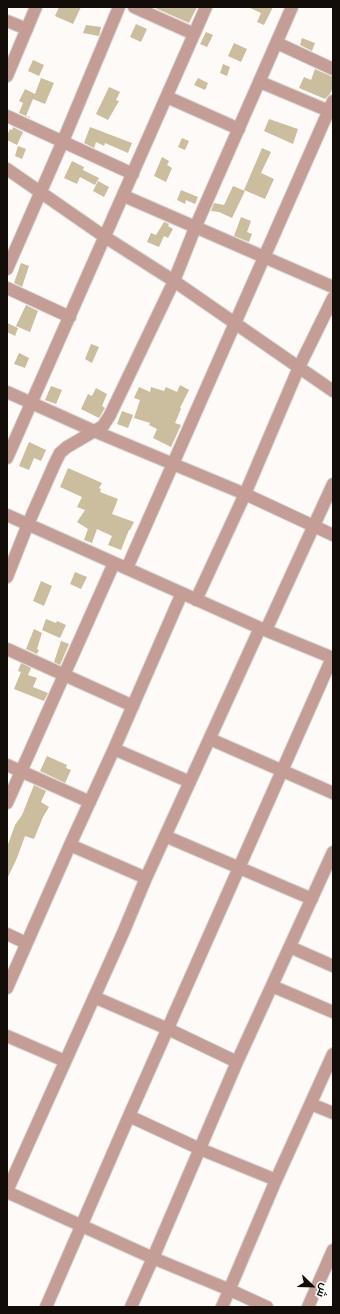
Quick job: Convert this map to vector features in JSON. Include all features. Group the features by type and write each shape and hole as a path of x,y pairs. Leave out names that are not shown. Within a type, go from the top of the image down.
{"street":[{"path":"7,76 36,7"},
{"path":"7,269 119,7"},
{"path":"134,7 194,34"},
{"path":"7,458 124,196 132,174 206,7"},
{"path":"7,577 28,524 60,453 67,447 103,426 110,415 174,281 195,228 292,7"},
{"path":"7,21 27,29"},
{"path":"277,43 333,69"},
{"path":"127,568 331,106 260,82"},
{"path":"166,97 239,129"},
{"path":"7,116 132,174"},
{"path":"7,169 105,237 235,322 333,391"},
{"path":"124,196 333,287"},
{"path":"7,288 70,317"},
{"path":"196,600 245,494 299,367 333,298"},
{"path":"7,392 94,431 245,494 333,535"},
{"path":"267,1307 153,1258 7,1191 165,836 333,484"},
{"path":"7,515 196,600 333,658 282,770 46,1307"},
{"path":"7,803 114,563"},
{"path":"7,988 182,593"},
{"path":"7,649 133,706"},
{"path":"210,739 333,793"},
{"path":"114,749 190,782"},
{"path":"7,765 90,802"},
{"path":"165,836 312,899"},
{"path":"70,845 146,878"},
{"path":"131,1307 237,1062 333,852"},
{"path":"7,934 26,943"},
{"path":"290,947 333,966"},
{"path":"272,986 333,1012"},
{"path":"94,996 237,1062"},
{"path":"7,1036 65,1061"},
{"path":"222,1307 276,1180 333,1054"},
{"path":"311,1104 333,1113"},
{"path":"129,1116 200,1149 276,1180"},
{"path":"308,1307 333,1250"}],"building":[{"path":"59,7 81,7 73,24 55,16"},
{"path":"153,7 197,7 189,23"},
{"path":"248,7 273,7 264,25 257,22 261,13"},
{"path":"136,24 147,29 141,42 130,37"},
{"path":"86,25 101,27 99,36 83,33"},
{"path":"206,32 213,35 207,47 200,44"},
{"path":"302,38 315,43 312,51 300,45"},
{"path":"234,43 247,49 241,62 228,56"},
{"path":"33,60 44,65 39,76 28,71"},
{"path":"223,64 230,67 227,76 220,73"},
{"path":"315,69 333,77 333,87 330,94 325,99 299,88 304,77 311,80"},
{"path":"41,78 54,83 45,104 33,99 26,116 30,118 19,113 23,103 19,101 25,89 35,94"},
{"path":"198,78 208,83 205,90 194,85"},
{"path":"109,87 120,92 116,100 119,101 108,120 96,114"},
{"path":"269,119 298,129 293,144 264,131"},
{"path":"13,127 23,132 17,145 7,140 7,135"},
{"path":"90,127 132,143 128,153 105,143 104,146 96,142 94,148 84,143"},
{"path":"182,138 189,141 185,150 178,147"},
{"path":"18,146 26,149 22,159 15,156"},
{"path":"262,148 271,152 261,173 274,179 265,199 244,190"},
{"path":"162,157 169,161 167,165 172,168 166,182 154,176"},
{"path":"72,161 84,167 83,170 99,178 95,185 80,177 77,184 64,178"},
{"path":"98,181 109,187 104,197 93,191"},
{"path":"233,186 245,191 232,218 219,212 211,211 214,203 224,205"},
{"path":"181,190 198,197 195,204 186,200 185,204 177,200"},
{"path":"241,217 251,221 247,232 252,234 249,242 234,236"},
{"path":"164,222 169,224 168,226 173,229 168,238 164,236 159,247 147,242 151,233 156,235"},
{"path":"21,263 29,266 22,287 14,283"},
{"path":"26,305 38,311 30,332 16,326"},
{"path":"7,323 18,328 15,336 7,332"},
{"path":"91,344 99,347 92,363 85,359"},
{"path":"19,353 29,358 25,368 14,364"},
{"path":"180,385 189,390 180,408 181,409 175,423 181,425 171,447 153,438 157,429 149,425 150,423 134,418 140,400 134,398 139,387 150,392 151,387 164,391 166,387 177,392"},
{"path":"51,386 62,390 56,404 45,400"},
{"path":"96,388 107,394 102,406 105,408 99,418 81,409 88,394 92,396"},
{"path":"122,411 133,415 128,428 117,424"},
{"path":"29,442 46,450 41,461 34,458 29,470 19,466"},
{"path":"68,468 102,483 99,488 101,489 100,492 118,499 112,514 134,522 121,550 108,545 112,536 97,529 92,543 84,540 88,529 77,522 85,510 77,507 82,497 60,487"},
{"path":"75,572 87,577 81,589 70,584"},
{"path":"41,581 52,586 44,606 33,601"},
{"path":"46,619 56,623 57,621 66,625 60,638 42,630"},
{"path":"34,629 42,633 37,654 26,649"},
{"path":"61,641 69,644 60,665 54,662"},
{"path":"21,663 31,668 28,675 37,678 33,687 48,693 44,701 14,689 21,672 18,671"},
{"path":"47,756 67,765 66,768 71,770 65,783 40,771"},
{"path":"34,785 46,791 41,802 49,807 34,839 25,836 7,879 7,847 15,825 22,815"}]}
